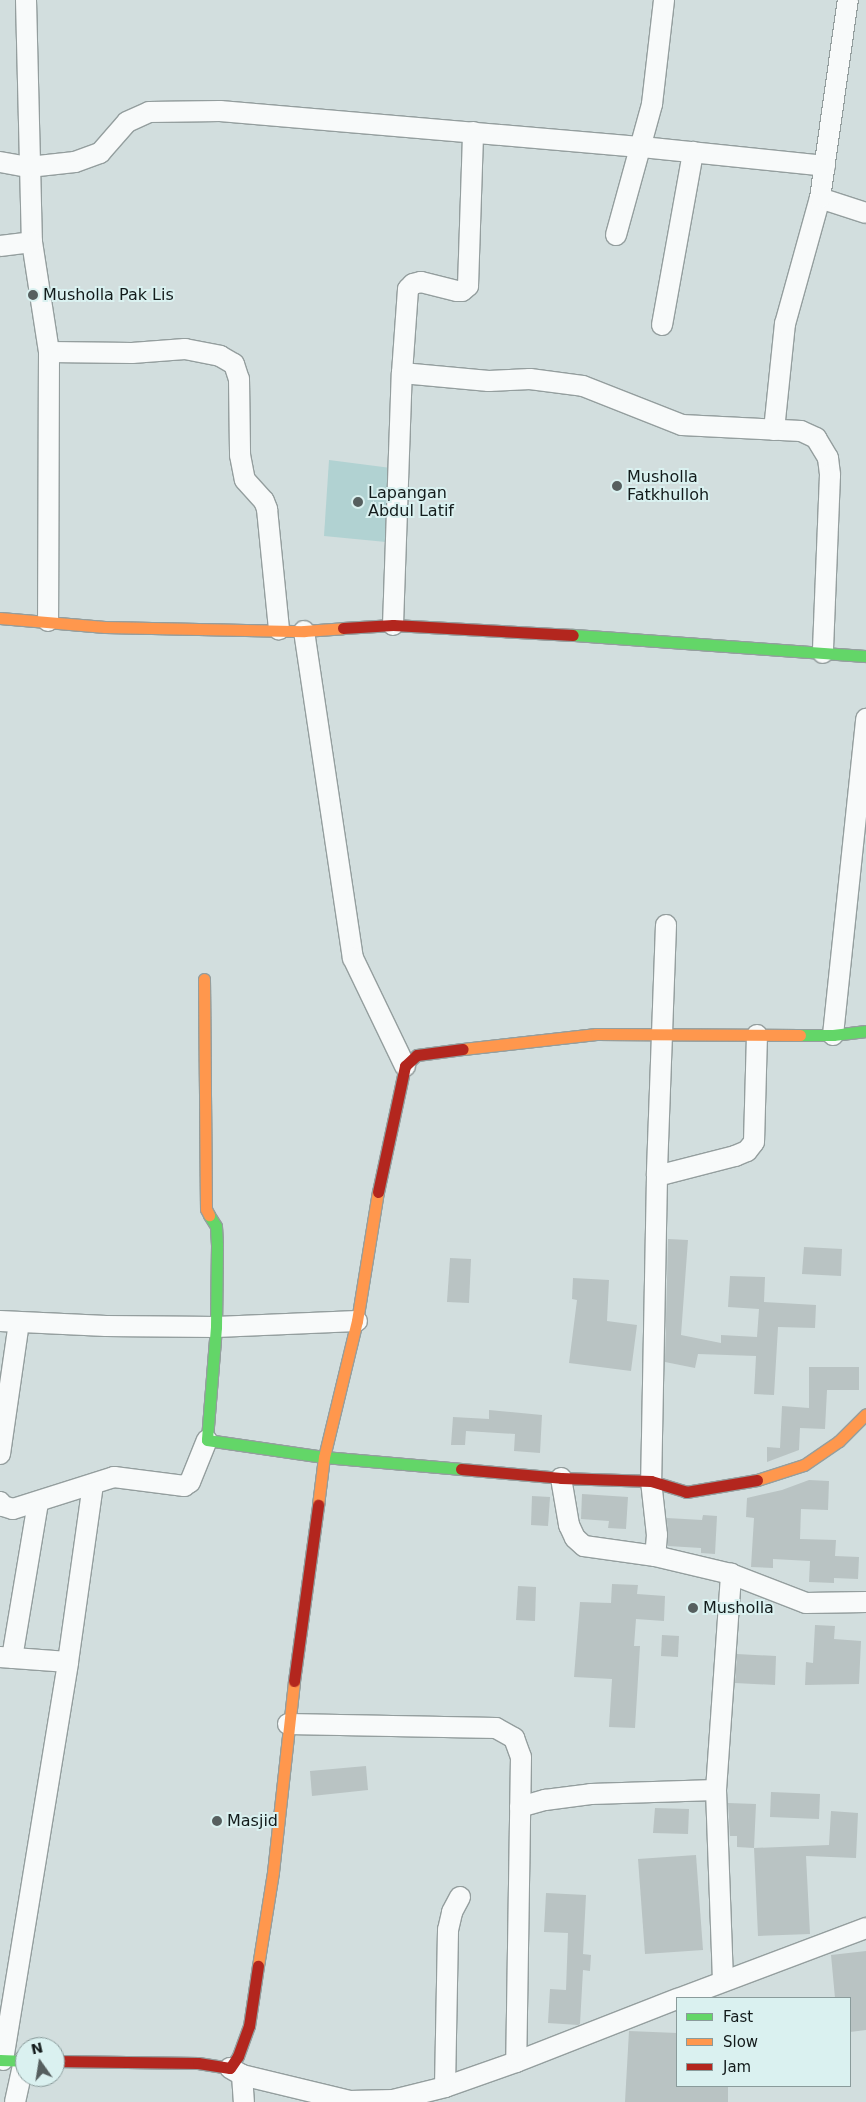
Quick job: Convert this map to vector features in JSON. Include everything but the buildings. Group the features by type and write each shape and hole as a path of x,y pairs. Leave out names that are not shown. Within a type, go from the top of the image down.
{"street":[{"path":"26,0 32,242 49,352 48,621"},
{"path":"616,235 642,147 652,104 664,0"},
{"path":"774,430 785,324 820,198 848,0"},
{"path":"0,162 29,167 75,162 100,153 127,122 149,112 220,111 642,147 825,166"},
{"path":"392,625 402,373 408,289 413,284 421,282 457,291 462,291 468,286 473,132"},
{"path":"662,325 693,152"},
{"path":"820,198 866,213"},
{"path":"0,246 32,242"},
{"path":"49,352 132,353 185,349 220,356 234,364 239,379 240,455 245,480 268,509 279,629"},
{"path":"402,373 489,381 530,380 583,386 682,425 801,431 816,438 828,458 830,475 822,653"},
{"path":"0,618 105,627 304,631 392,625 866,656"},
{"path":"304,631 353,958 405,1066"},
{"path":"833,1035 866,719"},
{"path":"655,1556 658,1535 651,1481 657,1176 666,925"},
{"path":"0,1502 3,1506 13,1509 114,1478 184,1486 190,1482 207,1440 216,1327 216,1226 206,1209 204,979"},
{"path":"244,2102 236,2072 238,2056 249,2026 273,1872 288,1724 324,1457 357,1321 381,1172 405,1066 417,1055 499,1043 596,1034 833,1035 866,1031"},
{"path":"657,1176 734,1156 747,1151 754,1142 757,1035"},
{"path":"0,1454 10,1322 216,1327 357,1321"},
{"path":"207,1440 324,1457 562,1478 651,1481 686,1492 738,1484 778,1475 804,1465 839,1441 866,1414"},
{"path":"562,1478 569,1525 575,1538 584,1546 655,1556 731,1574 806,1603 866,1602"},
{"path":"15,2061 2,2060 68,1662 93,1485"},
{"path":"38,1502 6,1658 68,1662"},
{"path":"723,1981 716,1790 731,1574"},
{"path":"288,1724 496,1728 514,1738 521,1757 516,2062"},
{"path":"520,1807 545,1800 591,1794 716,1790"},
{"path":"445,2087 448,1930 452,1912 460,1896"},
{"path":"683,1997 866,1928"},
{"path":"65,2061 198,2063 350,2101 393,2100 445,2087 516,2062 676,2000"},
{"path":"15,2102 18,2087"}],"shaded area":[{"name":"Lapangan Abdul Latif","path":"329,460 391,468 386,542 324,536"}],"traffic: fast":[{"path":"573,635 866,656"},
{"path":"800,1035 833,1035 866,1031"},
{"path":"209,1215 216,1226 217,1245 216,1327 207,1440 324,1457 461,1469"},
{"path":"0,2060 15,2061"}],"traffic: slow":[{"path":"0,618 105,627 304,631 343,628"},
{"path":"204,979 206,1209 209,1215"},
{"path":"463,1049 596,1034 800,1035"},
{"path":"318,1505 324,1457 357,1321 378,1192"},
{"path":"757,1480 804,1465 839,1441 866,1414"},
{"path":"258,1966 273,1872 294,1681"}],"traffic: jam":[{"path":"343,628 393,625 573,635"},
{"path":"378,1192 405,1066 417,1055 463,1049"},
{"path":"461,1469 561,1478 651,1481 686,1492 757,1480"},
{"path":"294,1681 318,1505"},
{"path":"65,2061 198,2063 230,2068 238,2056 249,2026 258,1966"}],"place":[{"name":"Musholla Pak Lis","path":"33,295"},
{"name":"Musholla Fatkhulloh","path":"617,486"},
{"name":"Lapangan Abdul Latif","path":"358,502"},
{"name":"Musholla","path":"693,1608"},
{"name":"Masjid","path":"217,1821"}]}
